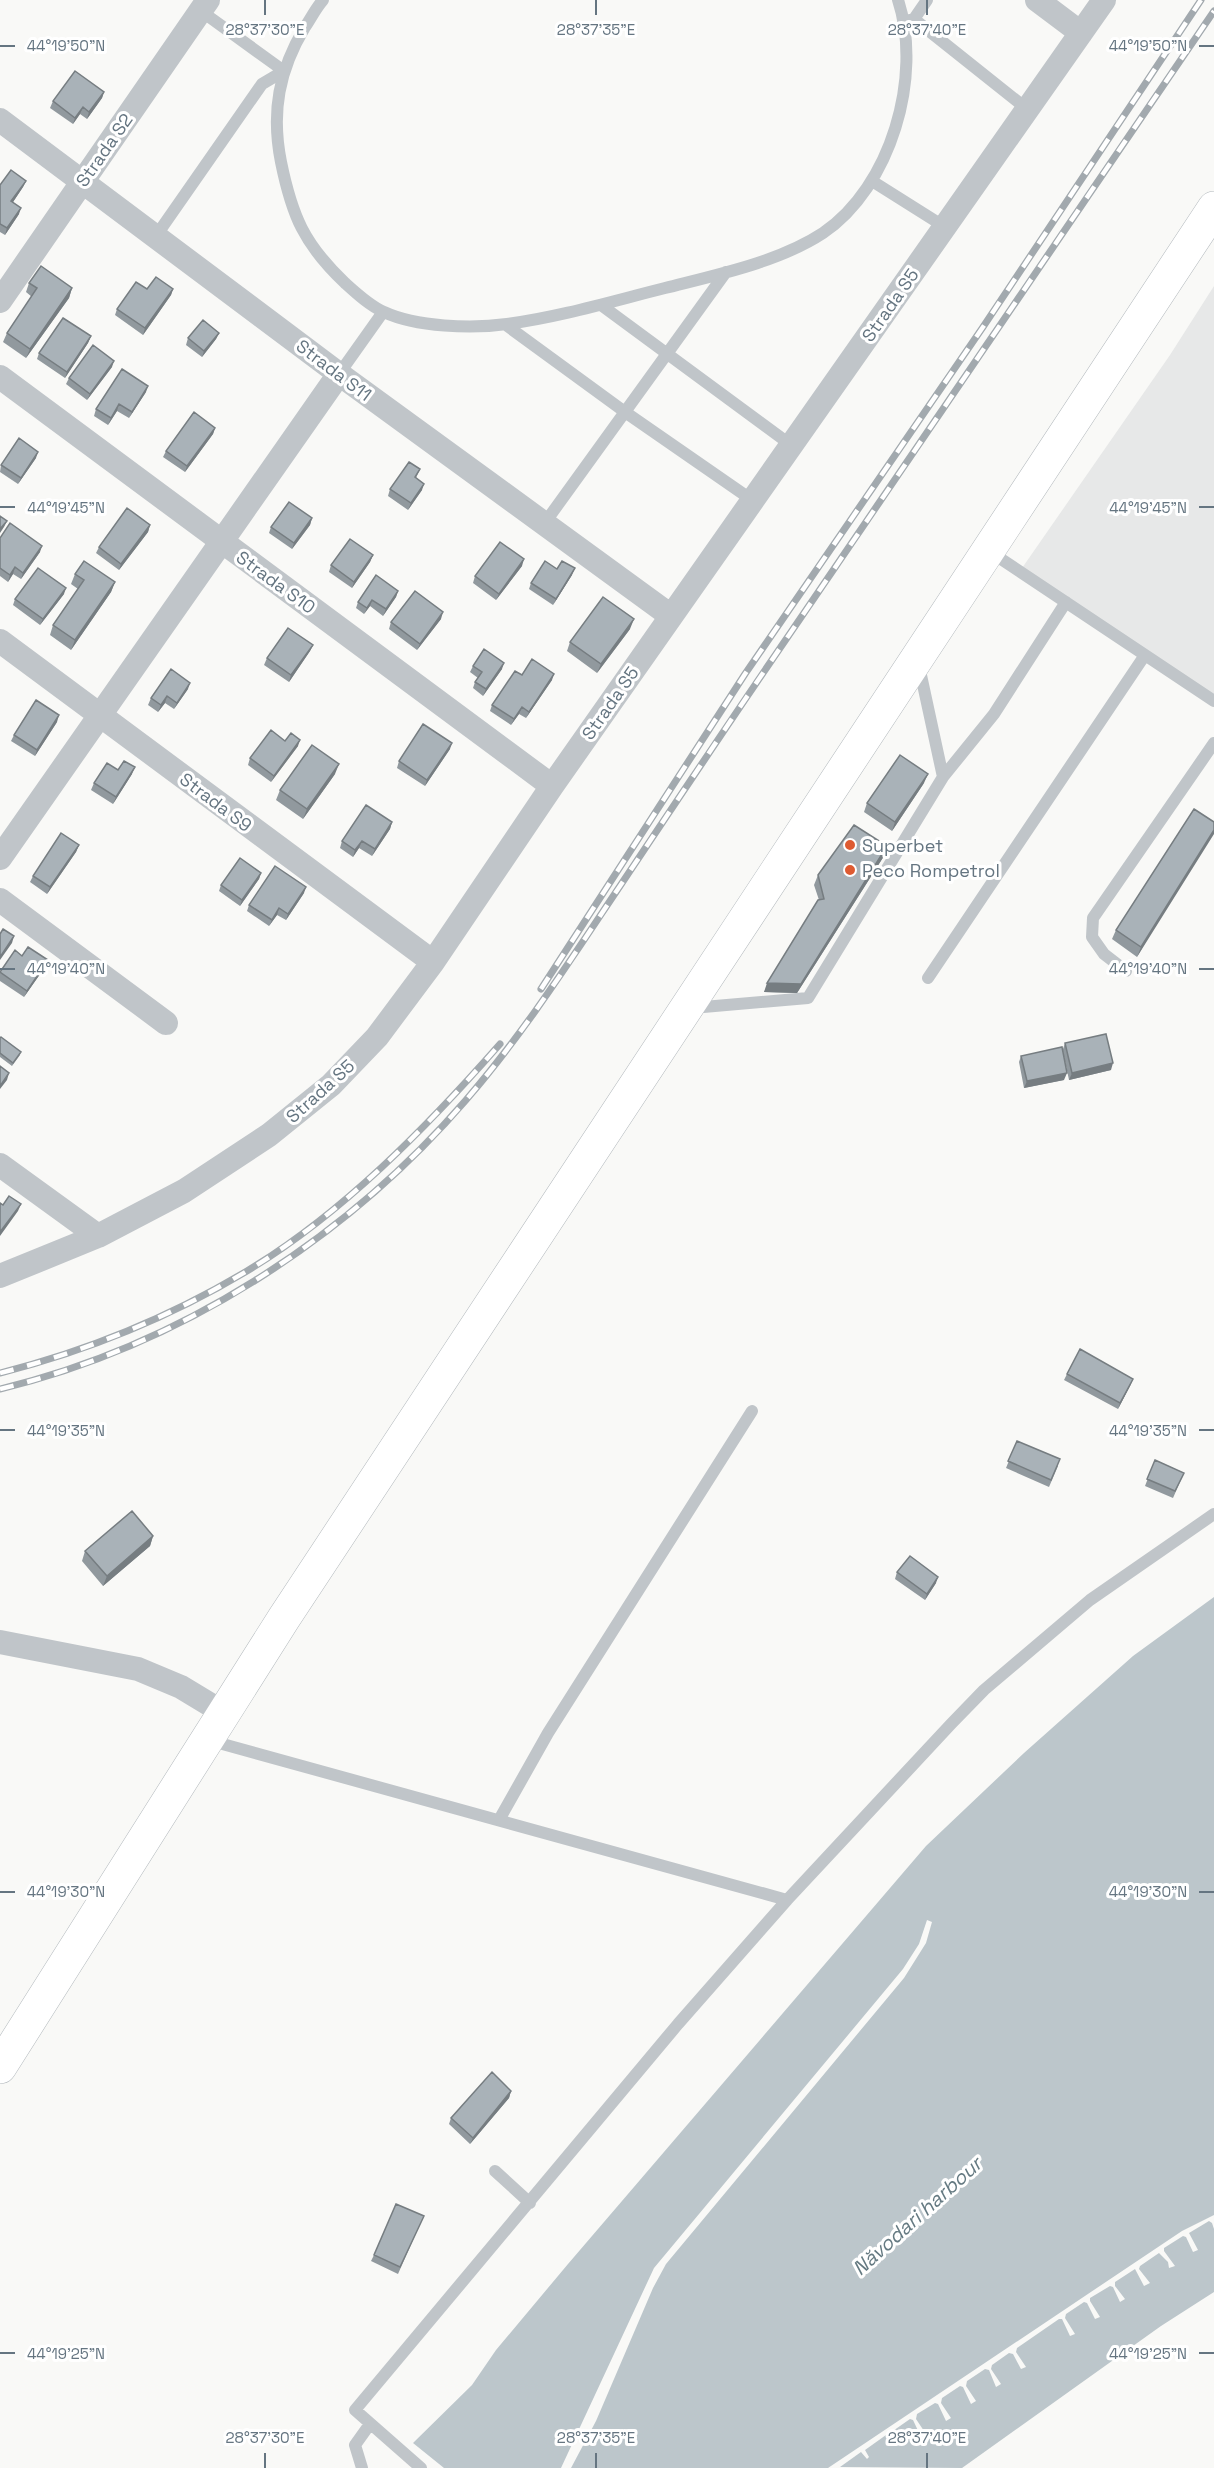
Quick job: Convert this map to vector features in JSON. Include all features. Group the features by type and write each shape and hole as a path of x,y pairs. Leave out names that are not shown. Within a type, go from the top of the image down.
{"main road":[{"path":"0,2067 215,1726 592,1155 685,1008 1214,208"}],"street":[{"path":"1037,0 1081,33"},
{"name":"Strada S5","path":"0,1276 98,1236 184,1191 269,1135 331,1085 377,1037 433,963 552,786 1104,0"},
{"name":"Strada S2","path":"0,301 83,181 198,4"},
{"name":"Strada S11","path":"0,120 339,374 671,616"},
{"path":"0,858 339,374"},
{"name":"Strada S10","path":"0,377 552,786"},
{"name":"Strada S9","path":"0,641 433,963"},
{"path":"0,900 166,1023"},
{"path":"0,1165 98,1236"},
{"path":"0,1642 138,1669 181,1687 215,1726"}],"lane":[{"path":"323,0 298,38 284,71 278,93 279,154 288,196 300,228 320,259 353,290 383,312 418,322 445,325 506,325 601,305 726,272 786,252 823,232 851,207 872,181 889,146 901,107 909,20 927,0"},
{"path":"898,0 909,20 1027,109"},
{"path":"198,4 284,71"},
{"path":"156,236 262,84 284,71"},
{"path":"872,181 945,227"},
{"path":"544,524 726,272"},
{"path":"601,305 791,445"},
{"path":"339,374 383,312"},
{"path":"506,325 625,412 752,500"},
{"path":"988,550 1214,701"},
{"path":"685,1008 808,998 944,777 994,714 1066,602"},
{"path":"928,978 1145,655"},
{"path":"917,658 944,777"},
{"path":"1126,971 1104,954 1092,937 1093,918 1214,743"},
{"path":"499,1820 548,1733 752,1411"},
{"path":"421,2468 355,2410 678,2024 788,1900 984,1690 1090,1600 1214,1514"},
{"path":"215,1726 499,1820 788,1900"},
{"path":"495,2171 530,2203"},
{"path":"362,2468 355,2445 370,2424"}],"shaded area":[{"path":"1214,286 1214,701 1020,571 1170,355"}],"water":[{"name":"Năvodari harbour","path":"1214,1597 1214,2215 1182,2231 828,2468 571,2468 596,2421 653,2288 666,2264 904,1978 926,1943 932,1922 927,1920 919,1944 903,1969 654,2268 561,2468 444,2468 413,2443 472,2385 496,2350 568,2264 926,1846 1024,1753 1133,1656"},
{"path":"1209,2221 1214,2229 1214,2292 1161,2326 962,2468 840,2467 861,2452 867,2459 869,2457 865,2450 886,2435 892,2443 895,2441 890,2433 910,2419 913,2420 921,2437 926,2434 916,2419 917,2414 935,2403 938,2404 946,2421 951,2418 941,2403 942,2398 960,2386 963,2387 971,2404 976,2401 966,2386 967,2381 985,2369 989,2370 996,2387 1001,2384 991,2369 992,2365 1009,2353 1013,2354 1021,2369 1026,2367 1016,2352 1017,2348 1059,2319 1062,2319 1070,2336 1075,2334 1065,2318 1066,2314 1084,2302 1087,2303 1095,2319 1100,2317 1090,2298 1110,2286 1113,2287 1120,2302 1125,2299 1115,2286 1115,2282 1135,2269 1144,2286 1150,2283 1139,2269 1140,2266 1159,2253 1168,2262 1169,2268 1175,2266 1164,2248 1183,2236 1186,2237 1193,2252 1198,2250 1189,2233"}],"building":[{"path":"75,71 104,92 89,112 83,107 75,118 53,101"},
{"path":"11,170 26,181 11,201 21,208 7,228 0,224 0,185"},
{"path":"41,266 72,288 30,349 7,333 37,288 29,283"},
{"path":"156,277 173,289 145,328 117,309 136,282 147,289"},
{"path":"63,318 91,336 67,372 39,353"},
{"path":"203,320 219,333 204,351 188,338"},
{"path":"93,345 114,361 90,394 69,378"},
{"path":"122,369 148,386 132,412 119,404 111,418 96,409"},
{"path":"194,412 215,428 187,466 166,451"},
{"path":"19,438 38,452 21,478 1,465"},
{"path":"409,462 420,469 415,477 424,484 411,503 390,489"},
{"path":"289,502 312,518 294,543 271,527"},
{"path":"127,508 150,525 121,564 99,547"},
{"path":"0,516 7,521 0,529"},
{"path":"10,523 42,546 23,573 15,567 10,575 0,568 0,538"},
{"path":"350,539 373,555 354,582 331,565"},
{"path":"500,542 524,559 499,594 475,576"},
{"path":"84,561 115,582 75,640 53,625 84,580 75,574"},
{"path":"545,561 557,569 562,561 575,568 556,599 531,583"},
{"path":"38,568 66,588 43,619 15,599"},
{"path":"376,575 398,591 386,609 372,600 367,608 358,602"},
{"path":"415,591 443,612 420,644 391,622"},
{"path":"603,597 634,619 601,664 570,642"},
{"path":"288,628 313,645 291,675 267,658"},
{"path":"484,649 504,663 486,689 475,682 482,672 473,666"},
{"path":"532,659 554,674 529,712 522,707 514,719 492,705 515,671 522,675"},
{"path":"171,669 190,683 177,703 167,696 161,705 151,698"},
{"path":"36,700 59,715 37,750 14,735"},
{"path":"423,724 452,743 427,780 399,761"},
{"path":"271,730 285,741 291,733 300,740 274,776 250,758"},
{"path":"312,745 339,764 307,809 280,790"},
{"path":"900,755 928,774 895,822 867,803"},
{"path":"124,761 135,767 116,797 94,783 107,763 118,770"},
{"path":"366,805 392,822 375,849 362,841 355,850 342,841"},
{"path":"1194,809 1214,822 1214,830 1141,947 1116,930"},
{"path":"854,825 887,846 801,984 767,983 818,900 824,899 818,875"},
{"path":"61,833 79,845 50,887 33,876"},
{"path":"240,858 261,873 242,900 221,885"},
{"path":"275,866 306,887 288,914 279,908 272,920 249,905"},
{"path":"3,929 14,936 0,957 0,934"},
{"path":"28,947 48,960 27,991 0,972 15,950 22,956"},
{"path":"1106,1034 1113,1063 1072,1073 1065,1043"},
{"path":"1,1037 21,1052 13,1063 0,1053"},
{"path":"1062,1047 1067,1073 1027,1081 1021,1056"},
{"path":"0,1066 9,1073 0,1086"},
{"path":"9,1196 21,1204 0,1232 0,1203 3,1205"},
{"path":"1080,1349 1133,1379 1120,1403 1067,1374"},
{"path":"1017,1441 1060,1459 1051,1480 1008,1461"},
{"path":"1155,1460 1184,1473 1175,1491 1147,1479"},
{"path":"132,1511 153,1536 107,1576 85,1551"},
{"path":"910,1556 938,1577 927,1594 897,1572"},
{"path":"492,2072 511,2091 473,2138 451,2118"},
{"path":"396,2204 424,2216 400,2267 374,2255"}],"railway":[{"path":"541,989 745,674 983,327 1201,0"},
{"path":"0,1389 66,1370 131,1345 194,1315 255,1280 313,1241 368,1198 419,1151 466,1100 508,1049 565,968 746,697 1214,11"},
{"path":"0,1373 96,1343 158,1318 218,1288 282,1248 350,1196 382,1167 500,1044"}],"place":[{"name":"Superbet","path":"850,845"},
{"name":"Peco Rompetrol","path":"850,870"}]}
